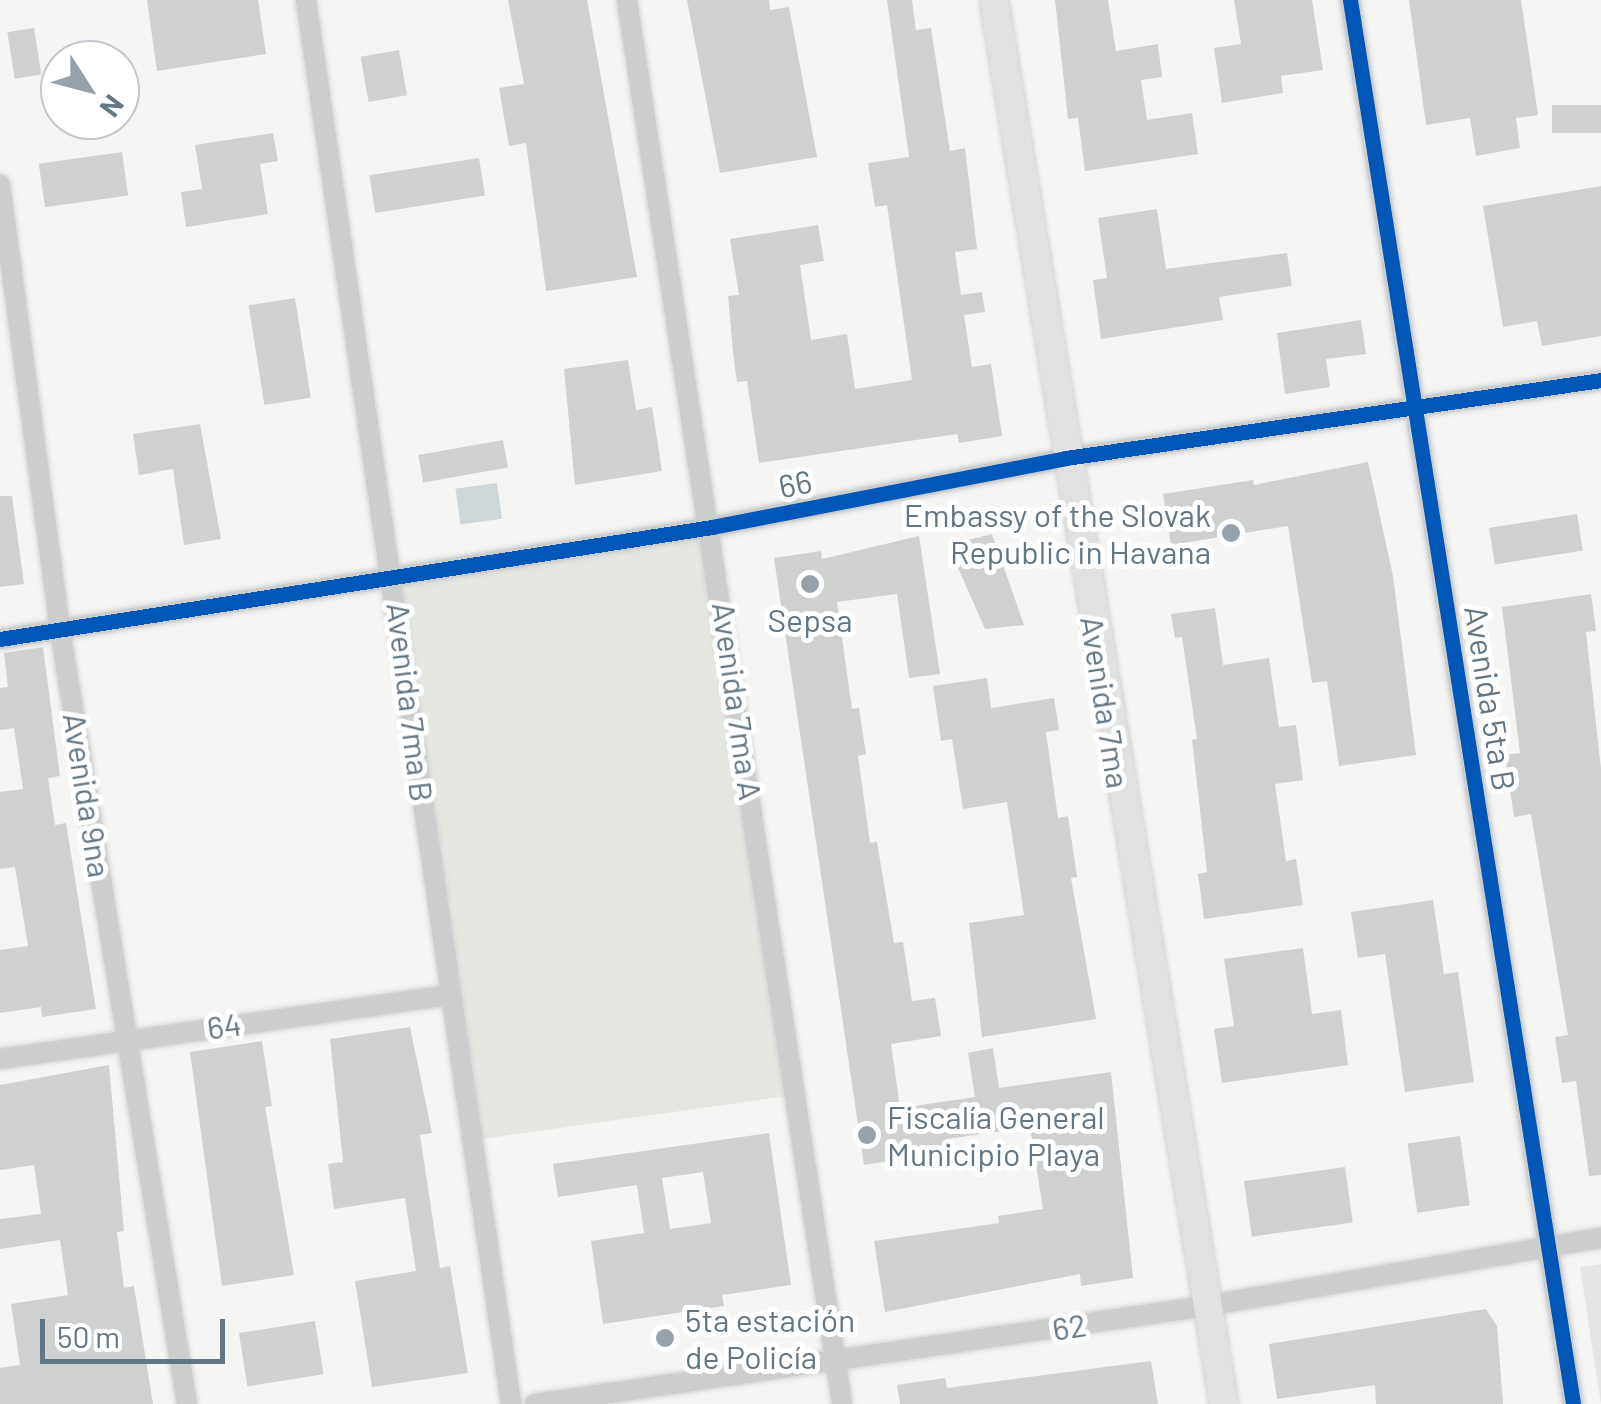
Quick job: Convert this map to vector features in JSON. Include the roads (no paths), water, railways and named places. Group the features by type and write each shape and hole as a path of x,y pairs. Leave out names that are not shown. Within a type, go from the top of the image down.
{"main road":[{"name":"Avenida 7ma","path":"994,0 1224,1404"}],"street":[{"name":"Avenida 7ma B","path":"306,0 394,575 449,995 511,1404"},
{"name":"Avenida 7ma A","path":"627,0 712,526 842,1404"},
{"name":"Avenida 5ta B","path":"1350,0 1420,408 1546,1247 1574,1404"},
{"name":"Avenida 9na","path":"1,192 60,630 187,1404"},
{"name":"66","path":"0,639 712,526 1066,458 1601,380"},
{"name":"64","path":"0,1059 449,995"},
{"name":"62","path":"535,1404 1206,1306 1601,1238"}],"place":[{"name":"Embassy of the Slovak Republic in Havana","path":"1231,533"},
{"name":"Sepsa","path":"810,584"},
{"name":"Fiscalía General Municipio Playa","path":"867,1135"},
{"name":"5ta estación de Policía","path":"665,1338"}]}
